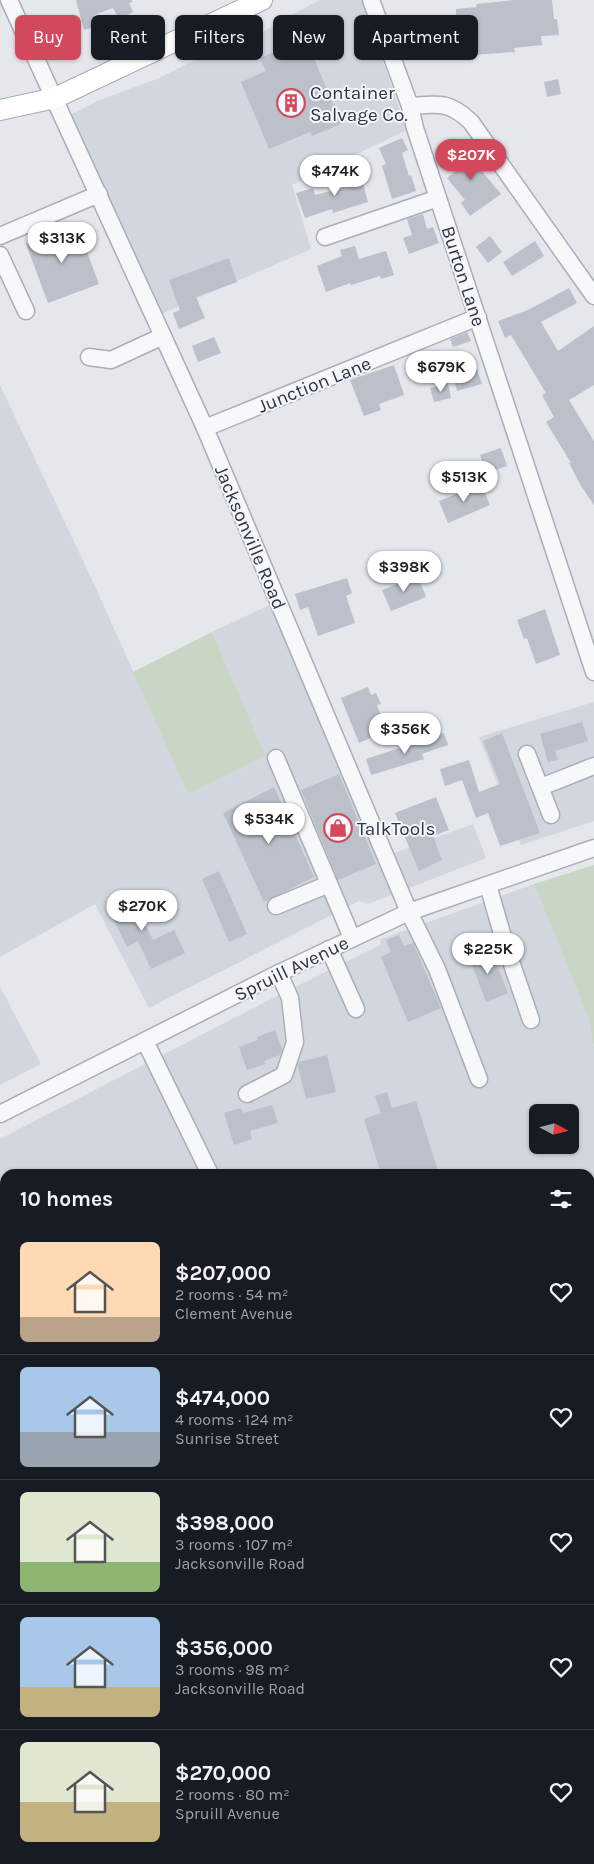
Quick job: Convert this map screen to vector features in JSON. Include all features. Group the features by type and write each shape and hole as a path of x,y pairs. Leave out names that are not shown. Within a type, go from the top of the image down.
{"main road":[{"path":"0,110 55,98 262,0"}],"street":[{"name":"Jacksonville Road","path":"9,0 205,428 409,912 437,970 479,1079"},
{"name":"Burton Lane","path":"371,0 410,106 576,623 594,672"},
{"path":"410,106 437,104 457,109 471,122 594,296"},
{"path":"0,236 99,194"},
{"path":"325,236 438,198"},
{"path":"0,255 26,311"},
{"name":"Junction Lane","path":"205,428 478,317"},
{"path":"89,357 111,360 163,336"},
{"path":"527,754 551,815"},
{"path":"276,758 352,938"},
{"path":"541,787 594,766"},
{"name":"Spruill Avenue","path":"0,1114 279,973 409,912 594,848"},
{"path":"276,906 329,884"},
{"path":"488,885 505,944 531,1020"},
{"path":"329,949 356,1010"},
{"path":"247,1094 284,1075 295,1042 290,998 279,973"},
{"path":"145,1041 208,1169"}],"shaded area":[{"path":"320,0 361,0 366,15 354,15 354,60 382,60 407,130 292,185 311,249 161,314 124,235 72,114 97,101 157,79 195,60 263,60 263,31 273,26 273,60 344,60 344,15 292,15"},
{"path":"0,385 94,584 188,794 266,756 212,632 278,601 386,856 473,824 486,858 368,904 359,901 149,1008 95,904 0,957"},
{"path":"594,702 594,821 521,845 479,737"},
{"path":"534,884 587,1015 594,1047 594,1169 0,1169 0,1139 265,1002 380,945 381,939"},
{"path":"0,987 41,1064 0,1085"}],"green space":[{"path":"212,632 266,756 188,794 133,672"},
{"path":"594,865 594,1047 587,1015 534,884"}],"building":[{"path":"76,0 132,0 129,3 133,12 127,15 117,15 113,8 91,15 91,28 84,30"},
{"path":"515,0 552,0 554,19 557,19 559,35 541,36 542,45 514,48 515,52 478,55 478,15 456,15 456,9 477,7 476,4"},
{"name":"Container Salvage Co.","path":"273,53 273,60 315,60 341,124 312,136 310,132 269,149 241,82 266,71 261,60 263,60 263,57"},
{"path":"558,79 561,94 547,97 544,82"},
{"path":"402,138 408,150 402,153 416,191 392,199 382,166 386,164 379,148"},
{"path":"468,143 473,155 469,156 501,194 470,216 461,203 465,200 447,178 456,171 447,152"},
{"path":"359,169 368,202 333,213 332,209 305,218 296,193 313,188 315,195 347,187 343,173"},
{"path":"423,214 427,229 433,227 439,243 409,254 403,238 412,235 407,219"},
{"path":"77,225 99,284 48,303 26,244"},
{"path":"490,236 502,252 488,263 476,247"},
{"path":"535,241 544,256 512,276 503,262"},
{"path":"355,246 359,259 386,251 394,275 381,279 380,276 351,285 350,283 326,292 317,266 342,256 340,250"},
{"path":"229,258 237,282 196,297 205,318 179,329 173,313 180,310 169,280"},
{"path":"569,288 577,303 541,322 558,351 594,326 594,385 569,400 594,441 594,505 581,486 569,463 571,463 546,422 554,417 542,395 546,393 511,335 505,338 498,321 528,310"},
{"path":"467,332 471,341 453,347 450,339"},
{"path":"214,337 221,353 198,362 192,346"},
{"path":"394,365 404,395 379,404 381,410 364,416 350,380"},
{"path":"477,369 482,384 457,391 453,376"},
{"path":"448,383 451,398 434,402 430,388"},
{"path":"501,448 507,466 486,473 480,455"},
{"path":"481,484 490,505 448,523 439,501"},
{"path":"418,576 426,597 391,611 382,590"},
{"path":"347,578 352,593 346,596 355,623 318,636 308,607 300,610 295,594"},
{"path":"545,609 560,655 536,664 527,638 524,639 517,620"},
{"path":"368,687 371,695 376,693 381,704 377,705 387,731 359,743 341,698"},
{"path":"582,722 588,741 555,751 558,760 548,762 540,734"},
{"path":"444,733 448,745 422,754 424,759 371,775 366,759"},
{"path":"502,733 540,833 500,846 488,813 476,818 462,780 445,786 440,769 469,760 479,792 500,784 483,741"},
{"name":"TalkTools","path":"339,774 376,864 338,880 301,790"},
{"path":"274,787 314,877 264,902 223,813"},
{"path":"436,797 449,830 433,836 442,860 419,871 395,813"},
{"path":"219,871 247,934 229,942 202,879"},
{"path":"128,890 153,940 174,930 185,953 151,969 138,941 127,947 105,902"},
{"path":"399,935 404,946 413,943 441,1008 408,1022 381,957 391,952 386,940"},
{"path":"491,949 508,993 486,1002 469,957"},
{"path":"275,1030 282,1049 280,1055 264,1061 265,1064 247,1070 239,1047 258,1040 257,1037"},
{"path":"327,1055 336,1092 306,1099 298,1066 299,1062"},
{"path":"387,1092 392,1108 416,1101 437,1169 379,1169 364,1119 381,1113 375,1096"},
{"path":"272,1105 278,1123 250,1131 252,1139 234,1145 224,1113 241,1108 243,1113"}],"place":[{"name":"Container Salvage Co.","path":"291,103"},
{"name":"TalkTools","path":"338,828"}]}
